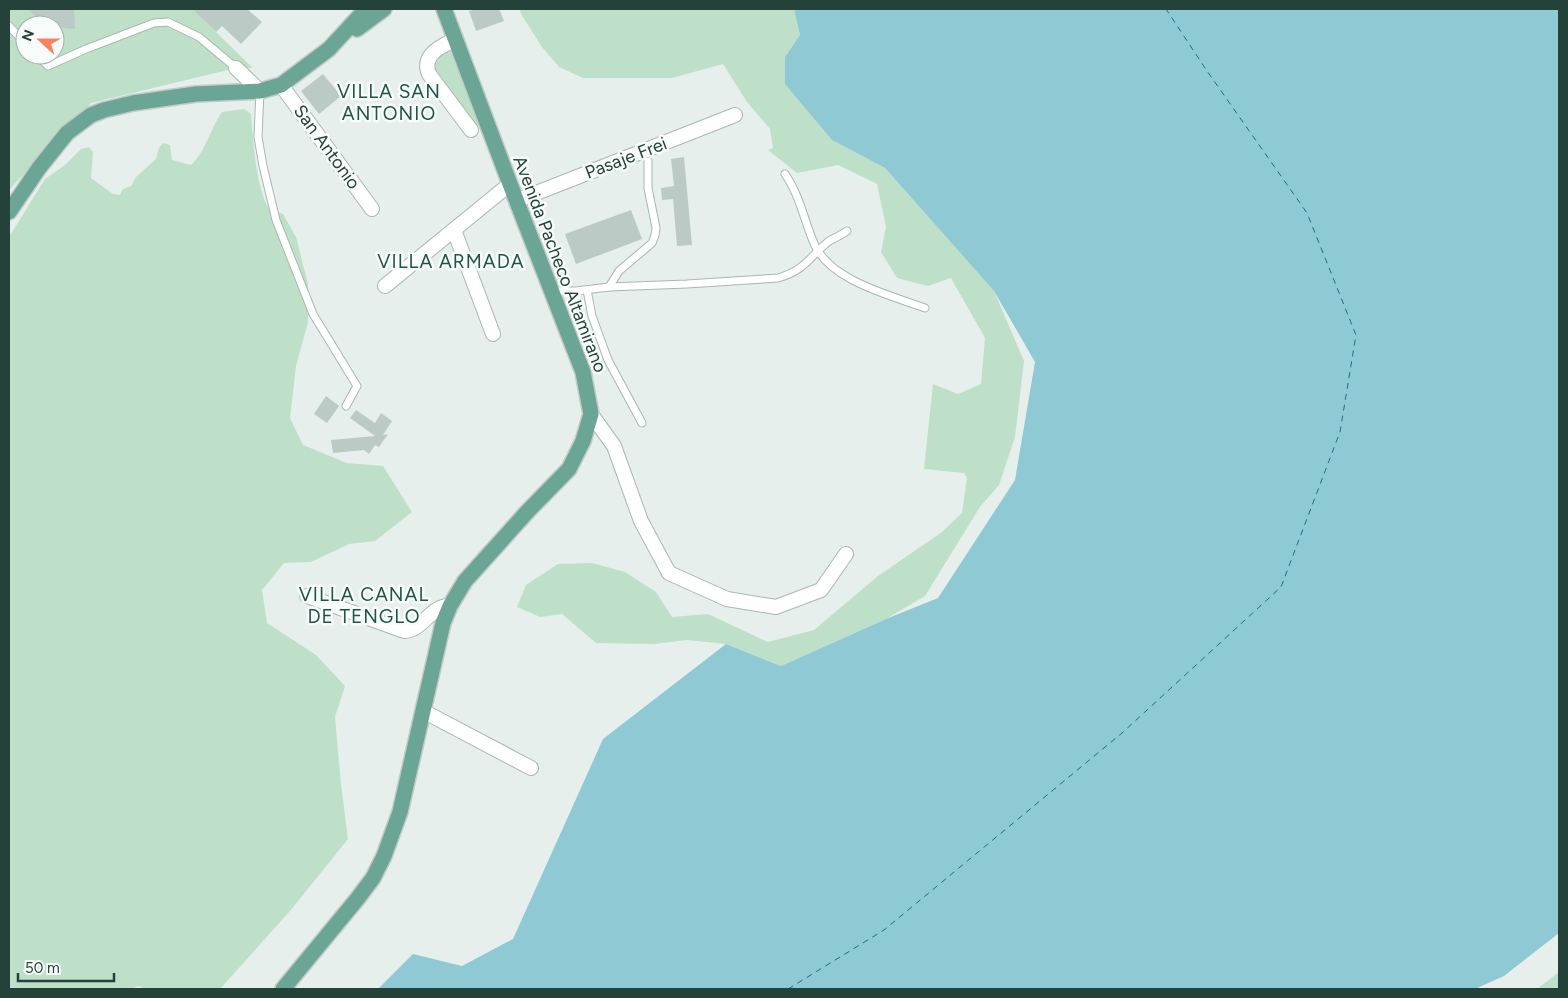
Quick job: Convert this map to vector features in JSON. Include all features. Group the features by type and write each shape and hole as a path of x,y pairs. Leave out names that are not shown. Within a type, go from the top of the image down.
{"main road":[{"path":"339,40 350,25 366,9"},
{"path":"9,212 66,133 91,115 133,103 196,94 260,91 281,85 339,40 355,31 384,9"},
{"path":"430,9 446,12"},
{"name":"Avenida Pacheco Altamirano","path":"283,989 358,898 373,878 384,856 400,812 443,623 450,606 465,581 484,559 569,469 583,441 591,414 583,372 516,201 446,12"}],"street":[{"path":"456,39 432,53 428,59 427,68 429,74 471,130"},
{"path":"236,68 260,91"},
{"name":"San Antonio","path":"281,85 372,209"},
{"name":"Pasaje Frei","path":"516,201 735,115"},
{"path":"385,286 510,184"},
{"path":"454,230 493,334"},
{"path":"591,414 614,446 641,521 669,573 727,599 776,606 821,590 846,554"},
{"path":"307,596 404,630 413,629 440,606 450,606"},
{"path":"423,711 531,768"}],"lane":[{"path":"65,58 154,23 168,22 199,37 236,68"},
{"path":"260,91 258,137 276,220 313,314 357,386 346,406"},
{"path":"609,287 619,272 652,242 655,235 656,228 648,188 648,161"},
{"path":"785,174 794,189 813,243 825,261 849,278 925,308"},
{"path":"552,291 568,292 609,287 778,278 802,268 830,241 847,231"},
{"path":"587,290 595,324 608,360 642,423"}],"green space":[{"path":"9,9 192,9 253,68 236,68 91,103 9,190"},
{"path":"520,9 794,9 800,35 785,57 832,140 885,168 994,291 1024,361 1015,437 999,485 980,507 925,596 886,619 781,666 726,644 687,640 654,644 596,643 562,614 540,617 517,607 526,585 558,564 592,563 625,572 656,592 672,617 708,614 768,642 814,630 878,576 942,532 962,513 967,478 964,473 924,469 933,384 958,394 981,384 985,338 951,278 928,286 897,278 881,252 886,227 877,184 838,165 797,173 768,150 773,148 770,129 747,102 723,64 672,78 583,78 559,67 542,47 521,14"},
{"path":"448,49 456,60 481,125 474,127 438,73 434,71 430,60"},
{"path":"244,109 251,114 258,177 265,200 269,209 283,214 296,237 308,284 308,322 296,366 290,418 303,445 347,463 383,466 412,512 375,541 349,544 311,562 284,563 262,590 267,623 316,655 345,686 335,717 348,839 290,911 220,989 146,989 138,986 132,989 9,989 9,237 45,179 65,165 81,149 89,147 93,152 91,178 113,194 120,195 123,189 131,186 136,177 156,159 159,148 163,143 170,145 172,160 191,165 204,147 222,112"},
{"path":"1559,972 1559,989 1537,989"}],"water":[{"path":"794,9 1559,9 1559,933 1504,976 1475,989 378,989 413,954 462,966 513,939 603,739 726,644 781,666 938,598 1015,480 1035,362 994,291 885,168 832,140 785,84 785,57 800,35"}],"building":[{"path":"28,9 74,9 75,29 65,28 65,15 34,15"},
{"path":"192,9 247,9 262,22 241,44 222,26 216,32"},
{"path":"476,9 499,9 504,21 476,31 469,11"},
{"path":"323,74 341,96 319,114 301,91"},
{"path":"684,157 692,245 677,246 673,199 662,200 661,188 674,186 671,159"},
{"path":"631,210 642,239 576,264 565,234"},
{"path":"326,396 339,406 327,423 314,414"},
{"path":"356,410 375,423 381,413 392,421 383,435 388,434 379,447 375,445 369,454 364,450 333,453 331,440 375,436 350,418"}],"ferry route":[{"path":"788,989 884,930 1122,733 1281,587 1340,432 1356,335 1307,213 1207,71 1166,9"}],"district":[{"name":"VILLA SAN ANTONIO","path":"389,102"},
{"name":"VILLA ARMADA","path":"451,261"},
{"name":"VILLA CANAL DE TENGLO","path":"364,605"}]}
